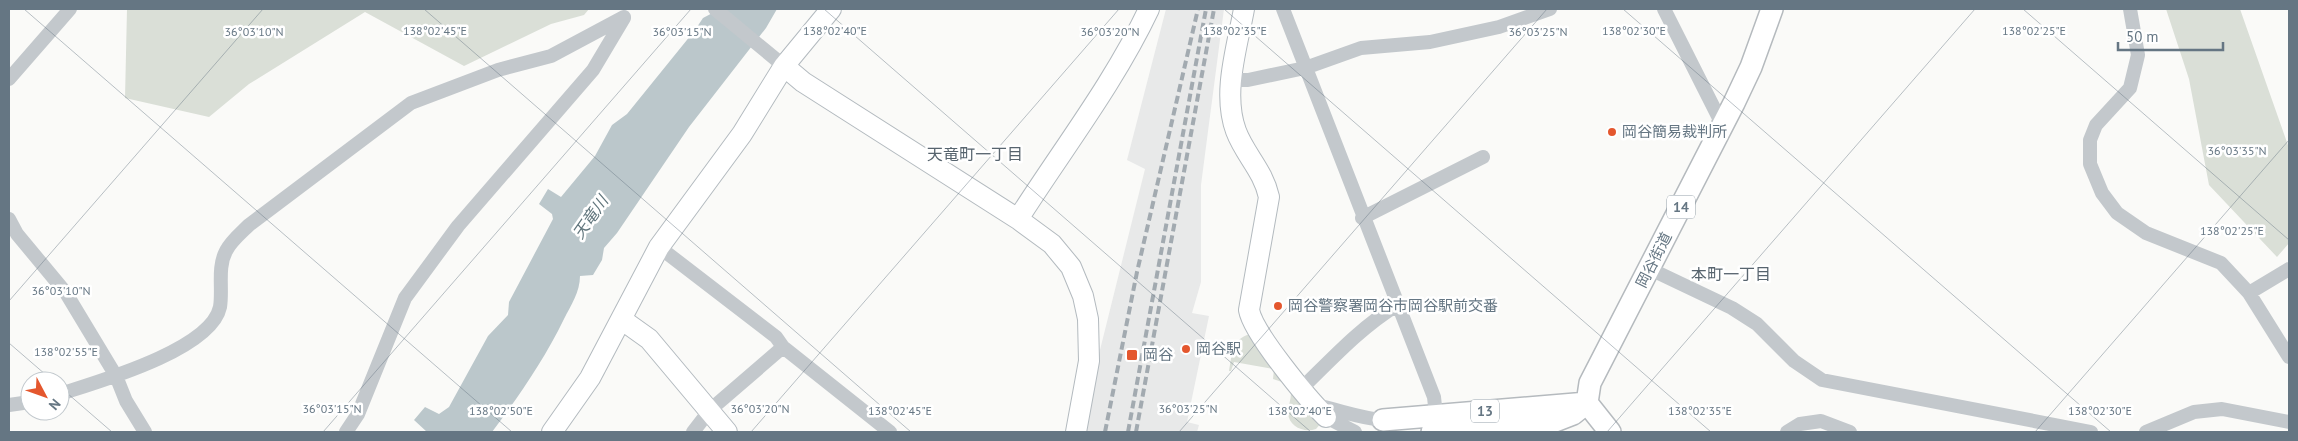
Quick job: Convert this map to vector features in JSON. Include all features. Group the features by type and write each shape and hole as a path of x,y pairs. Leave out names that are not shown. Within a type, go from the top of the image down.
{"main road":[{"name":"岡谷街道","path":"1587,403 1590,383 1650,269 1751,67 1772,9"},
{"name":"13","path":"1383,426 1434,424 1587,403"},
{"path":"1587,403 1610,432"}],"street":[{"path":"9,79 70,9"},
{"path":"715,9 803,82 1018,219 1052,244 1071,267 1083,296 1088,319 1089,361 1076,432"},
{"path":"552,432 590,378 659,247 742,134 779,62 831,9"},
{"path":"1018,219 1104,89 1139,31 1149,9"},
{"path":"1244,9 1229,100 1236,133 1266,181 1269,197 1249,310 1250,319 1257,331 1313,403 1355,432"},
{"path":"1283,9 1362,218 1434,397 1434,424"},
{"path":"1232,80 1248,80 1305,68 1361,48 1430,42 1499,27 1550,9"},
{"path":"1664,9 1722,124"},
{"path":"2130,9 2138,55 2130,88 2096,125 2090,140 2090,164 2102,193 2117,213 2146,233 2221,263 2249,293 2289,357"},
{"path":"70,391 116,376 162,357 190,341 210,326 220,309 222,263 230,244 249,225 411,103 498,70 551,56 626,13"},
{"path":"346,432 358,414 405,298 458,226 593,70 626,13"},
{"path":"1362,218 1483,157"},
{"path":"9,219 17,234 66,294 116,376 126,401 145,432"},
{"path":"659,247 776,336 783,347 890,432"},
{"path":"1650,269 1732,308 1757,324 1794,361 1822,380 2091,432"},
{"path":"2249,293 2289,269"},
{"path":"1313,403 1353,336 1374,319 1397,305"},
{"path":"621,319 649,339 727,432"},
{"path":"693,432 710,410 783,347"},
{"path":"1313,403 1337,409 1383,426"},
{"path":"2146,432 2194,412 2222,409 2289,422"},
{"path":"1787,432 1800,424 1821,421 1847,429 1850,432"}],"shaded area":[{"path":"127,9 589,9 584,15 551,24 464,66 365,12 249,84 209,117 125,98"},
{"path":"1166,9 1224,9 1201,185 1201,282 1192,313 1209,316 1187,422 1199,425 1197,432 1084,432 1097,362 1145,169 1127,160"},
{"path":"2166,9 2240,9 2289,148 2289,243 2277,257 2209,185 2189,79"},
{"path":"1247,335 1250,335 1322,422 1316,429 1298,428 1291,422 1288,413 1291,393 1282,382 1273,379 1274,369 1234,362 1231,371 1229,371 1235,345"}],"water":[{"name":"天竜川","path":"720,9 777,9 766,28 689,127 617,233 604,248 602,260 593,275 580,276 575,298 548,349 492,432 427,432 414,420 425,407 439,414 449,407 488,336 508,315 509,302 553,219 552,214 539,204 548,189 561,197 595,156 612,125 627,114 703,18"}],"railway":[{"path":"1105,432 1137,272 1198,9"},
{"path":"1128,432 1206,9"},
{"path":"1136,432 1214,9"}],"place":[{"name":"岡谷簡易裁判所","path":"1612,132"},
{"name":"岡谷警察署岡谷市岡谷駅前交番","path":"1278,306"},
{"name":"岡谷駅","path":"1186,349"},
{"name":"岡谷","path":"1132,355"}],"district":[{"name":"天竜町一丁目","path":"975,154"},
{"name":"本町一丁目","path":"1731,274"}]}
